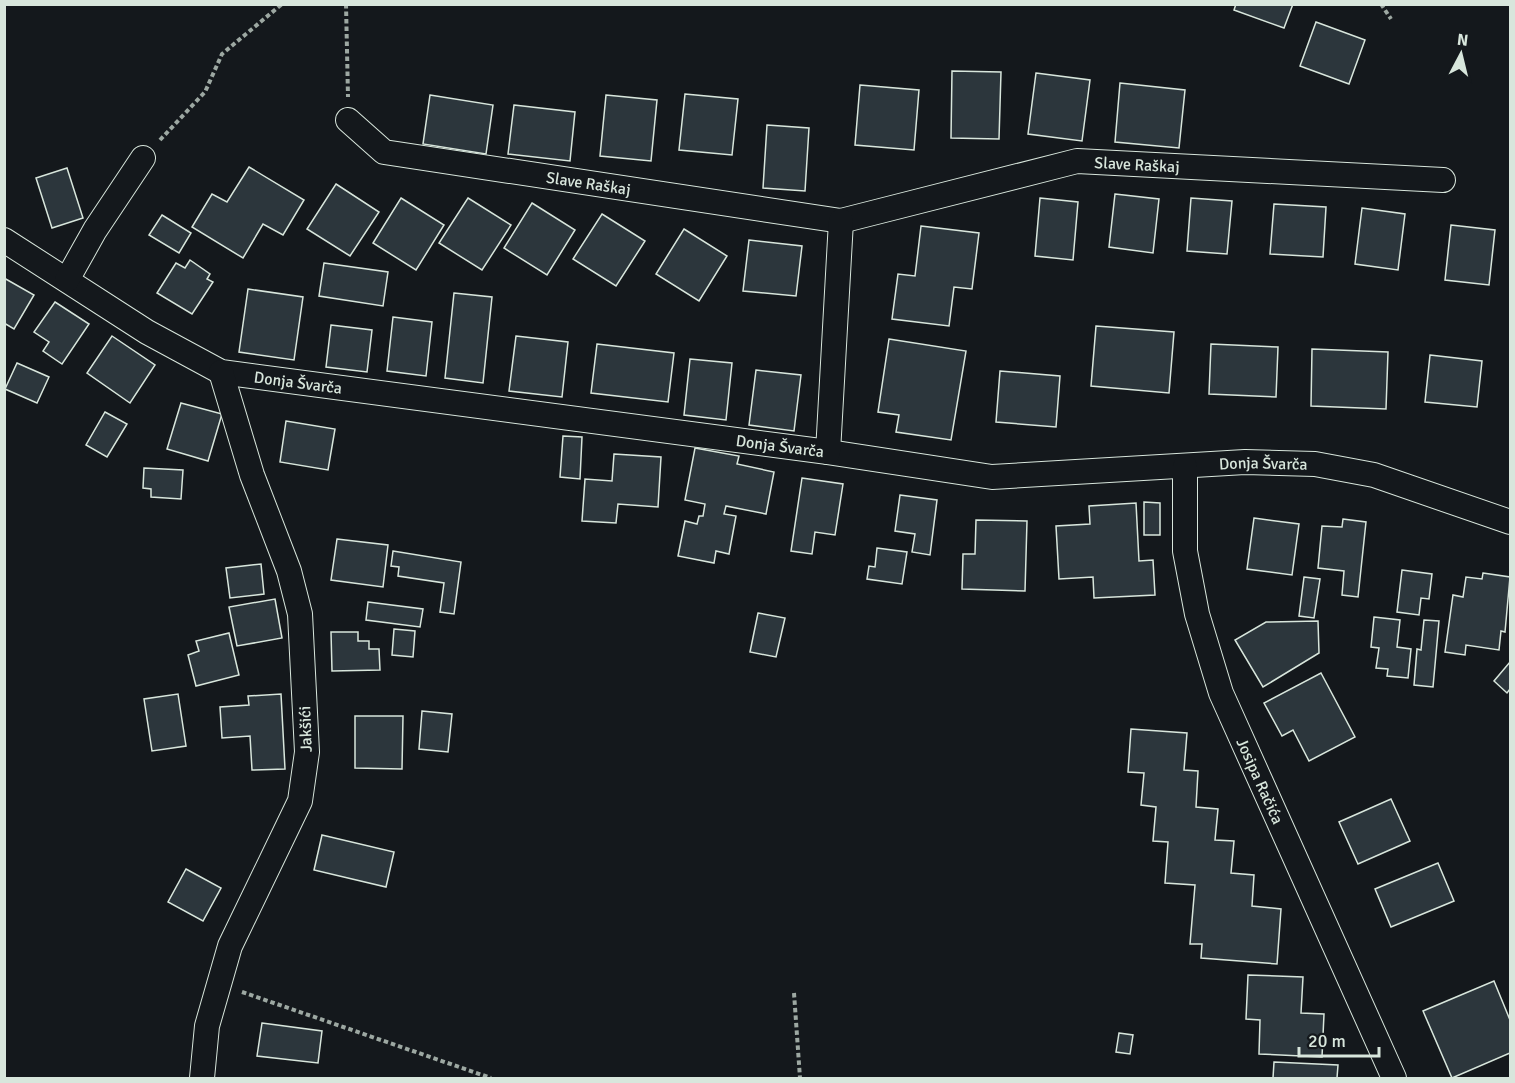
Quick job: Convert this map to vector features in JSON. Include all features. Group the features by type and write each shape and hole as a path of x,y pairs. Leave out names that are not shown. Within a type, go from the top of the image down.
{"street":[{"name":"Slave Raškaj","path":"348,120 384,152 841,221 1077,161 1443,180"},
{"path":"67,280 95,230 143,158"},
{"path":"828,452 841,221"},
{"name":"Donja Švarča","path":"4,240 147,332 221,372 828,452 992,477 1245,462 1315,464 1374,476 1510,522"},
{"name":"Jakšići","path":"202,1078 207,1026 230,946 300,801 307,752 300,614 290,571 252,475 221,372"},
{"name":"Josipa Račića","path":"1185,467 1185,550 1197,614 1221,693 1394,1078"}],"path":[{"path":"143,158 205,92 222,54 282,4"},
{"path":"346,4 348,120"},
{"path":"1381,4 1391,19"},
{"path":"219,984 491,1078"},
{"path":"794,993 800,1078"}],"building":[{"path":"1236,4 1293,4 1284,28 1234,10"},
{"path":"1316,22 1365,40 1349,84 1300,66"},
{"path":"952,71 1001,72 999,139 951,138"},
{"path":"1036,73 1090,80 1082,141 1028,134"},
{"path":"1120,83 1185,90 1179,148 1115,142"},
{"path":"860,85 919,90 914,150 855,145"},
{"path":"685,94 738,99 732,155 679,150"},
{"path":"430,95 493,105 486,154 423,144"},
{"path":"606,95 657,100 651,161 600,156"},
{"path":"514,105 575,112 570,161 508,154"},
{"path":"767,125 809,128 805,191 763,188"},
{"path":"249,167 304,200 283,235 263,224 243,258 192,227 212,194 227,202"},
{"path":"67,168 83,218 52,228 36,178"},
{"path":"336,184 379,212 350,256 307,229"},
{"path":"1115,194 1159,199 1153,253 1109,247"},
{"path":"401,198 444,225 416,270 373,243"},
{"path":"468,198 511,225 482,270 439,243"},
{"path":"1040,198 1078,202 1073,260 1035,256"},
{"path":"1191,198 1232,201 1227,254 1187,251"},
{"path":"532,203 575,230 547,275 504,248"},
{"path":"1274,204 1326,207 1323,257 1270,254"},
{"path":"1362,208 1405,214 1398,270 1355,264"},
{"path":"602,214 645,241 616,286 573,259"},
{"path":"162,215 191,233 179,253 149,235"},
{"path":"1451,225 1495,230 1489,285 1445,280"},
{"path":"921,226 979,233 972,289 954,287 949,326 892,319 898,274 915,276"},
{"path":"684,229 727,256 699,301 656,274"},
{"path":"749,240 802,246 796,296 743,291"},
{"path":"190,260 210,274 207,279 213,282 192,314 157,293 176,263 185,268"},
{"path":"324,263 388,272 383,306 319,296"},
{"path":"4,278 34,295 14,329 4,323"},
{"path":"248,289 303,297 294,360 239,352"},
{"path":"454,293 492,297 483,383 445,378"},
{"path":"55,302 89,324 62,364 43,351 49,342 34,332"},
{"path":"393,317 432,322 426,376 387,371"},
{"path":"331,325 372,330 367,372 326,367"},
{"path":"1096,326 1174,332 1169,393 1091,386"},
{"path":"112,336 155,365 130,403 87,373"},
{"path":"516,336 568,342 562,397 509,391"},
{"path":"889,339 966,351 951,440 896,432 899,415 878,412"},
{"path":"597,344 674,353 668,402 591,393"},
{"path":"1211,344 1278,347 1276,397 1209,394"},
{"path":"1312,349 1388,352 1386,409 1311,406"},
{"path":"1430,355 1482,361 1477,407 1425,402"},
{"path":"690,359 732,363 726,420 684,415"},
{"path":"17,363 49,377 37,403 5,389"},
{"path":"756,370 801,375 794,431 749,425"},
{"path":"1000,371 1060,376 1056,427 996,422"},
{"path":"181,403 222,414 208,461 167,449"},
{"path":"105,412 127,424 107,457 86,445"},
{"path":"286,421 335,429 328,470 280,462"},
{"path":"563,436 582,437 580,479 560,477"},
{"path":"695,448 739,456 737,464 774,472 766,514 726,506 724,514 736,516 729,554 716,551 714,563 678,556 685,521 697,524 699,516 703,516 705,504 685,500"},
{"path":"614,454 661,457 658,507 618,504 616,523 582,521 585,479 612,481"},
{"path":"144,468 183,470 181,499 151,497 151,489 143,488"},
{"path":"802,478 843,484 835,535 815,532 812,554 791,551"},
{"path":"900,495 937,500 930,555 912,552 915,534 895,531"},
{"path":"1144,502 1160,503 1160,535 1144,535"},
{"path":"1136,503 1139,561 1153,560 1155,595 1094,598 1093,577 1059,579 1056,526 1090,524 1089,506"},
{"path":"1254,518 1299,524 1292,575 1247,569"},
{"path":"1343,519 1366,522 1358,597 1342,595 1344,571 1318,568 1322,526 1342,527"},
{"path":"976,520 1027,521 1025,591 962,589 963,554 975,554"},
{"path":"337,539 388,545 383,587 331,580"},
{"path":"877,548 907,552 902,584 867,579 869,566 875,567"},
{"path":"393,551 461,562 454,614 440,612 444,583 398,576 399,567 391,566"},
{"path":"261,564 264,594 230,598 226,568"},
{"path":"1402,570 1432,574 1429,599 1421,598 1419,615 1397,612"},
{"path":"1483,573 1510,577 1505,632 1501,631 1499,650 1466,645 1465,655 1445,652 1453,595 1463,597 1466,577 1482,579"},
{"path":"1304,577 1320,579 1314,618 1299,616"},
{"path":"275,599 282,638 237,646 229,607"},
{"path":"368,602 423,609 420,627 366,620"},
{"path":"758,613 785,618 776,657 750,652"},
{"path":"1374,617 1400,620 1397,647 1411,649 1408,678 1387,676 1388,669 1376,668 1379,648 1371,647"},
{"path":"1424,620 1439,621 1433,687 1414,685 1417,649 1421,650"},
{"path":"1318,621 1319,653 1263,687 1235,640 1266,622"},
{"path":"394,629 415,631 413,657 392,655"},
{"path":"331,632 358,632 358,641 369,641 369,649 379,649 380,670 332,671"},
{"path":"229,633 239,675 196,686 188,655 199,651 196,641"},
{"path":"1510,662 1510,689 1507,693 1494,681"},
{"path":"1321,673 1355,737 1309,761 1293,730 1282,736 1264,703"},
{"path":"178,694 186,746 152,751 144,699"},
{"path":"281,694 285,769 252,770 250,736 222,738 220,707 249,705 248,696"},
{"path":"422,711 452,714 448,752 419,749"},
{"path":"355,716 403,716 402,769 355,768"},
{"path":"1131,729 1187,733 1184,770 1198,771 1196,807 1218,809 1215,840 1234,841 1231,873 1254,875 1252,906 1281,909 1277,964 1201,958 1202,944 1190,944 1195,885 1165,883 1168,842 1153,841 1156,807 1141,805 1144,773 1128,772"},
{"path":"1391,799 1410,841 1358,864 1339,822"},
{"path":"322,835 394,852 386,887 314,870"},
{"path":"1438,863 1454,901 1391,927 1375,889"},
{"path":"186,869 221,888 203,921 168,902"},
{"path":"1248,975 1303,977 1301,1013 1324,1014 1322,1057 1259,1054 1260,1020 1246,1019"},
{"path":"1494,981 1510,1020 1510,1053 1452,1078 1423,1011"},
{"path":"262,1023 322,1031 318,1063 257,1056"},
{"path":"1119,1033 1133,1035 1130,1054 1116,1052"},
{"path":"1274,1062 1338,1065 1337,1078 1273,1078"}]}
